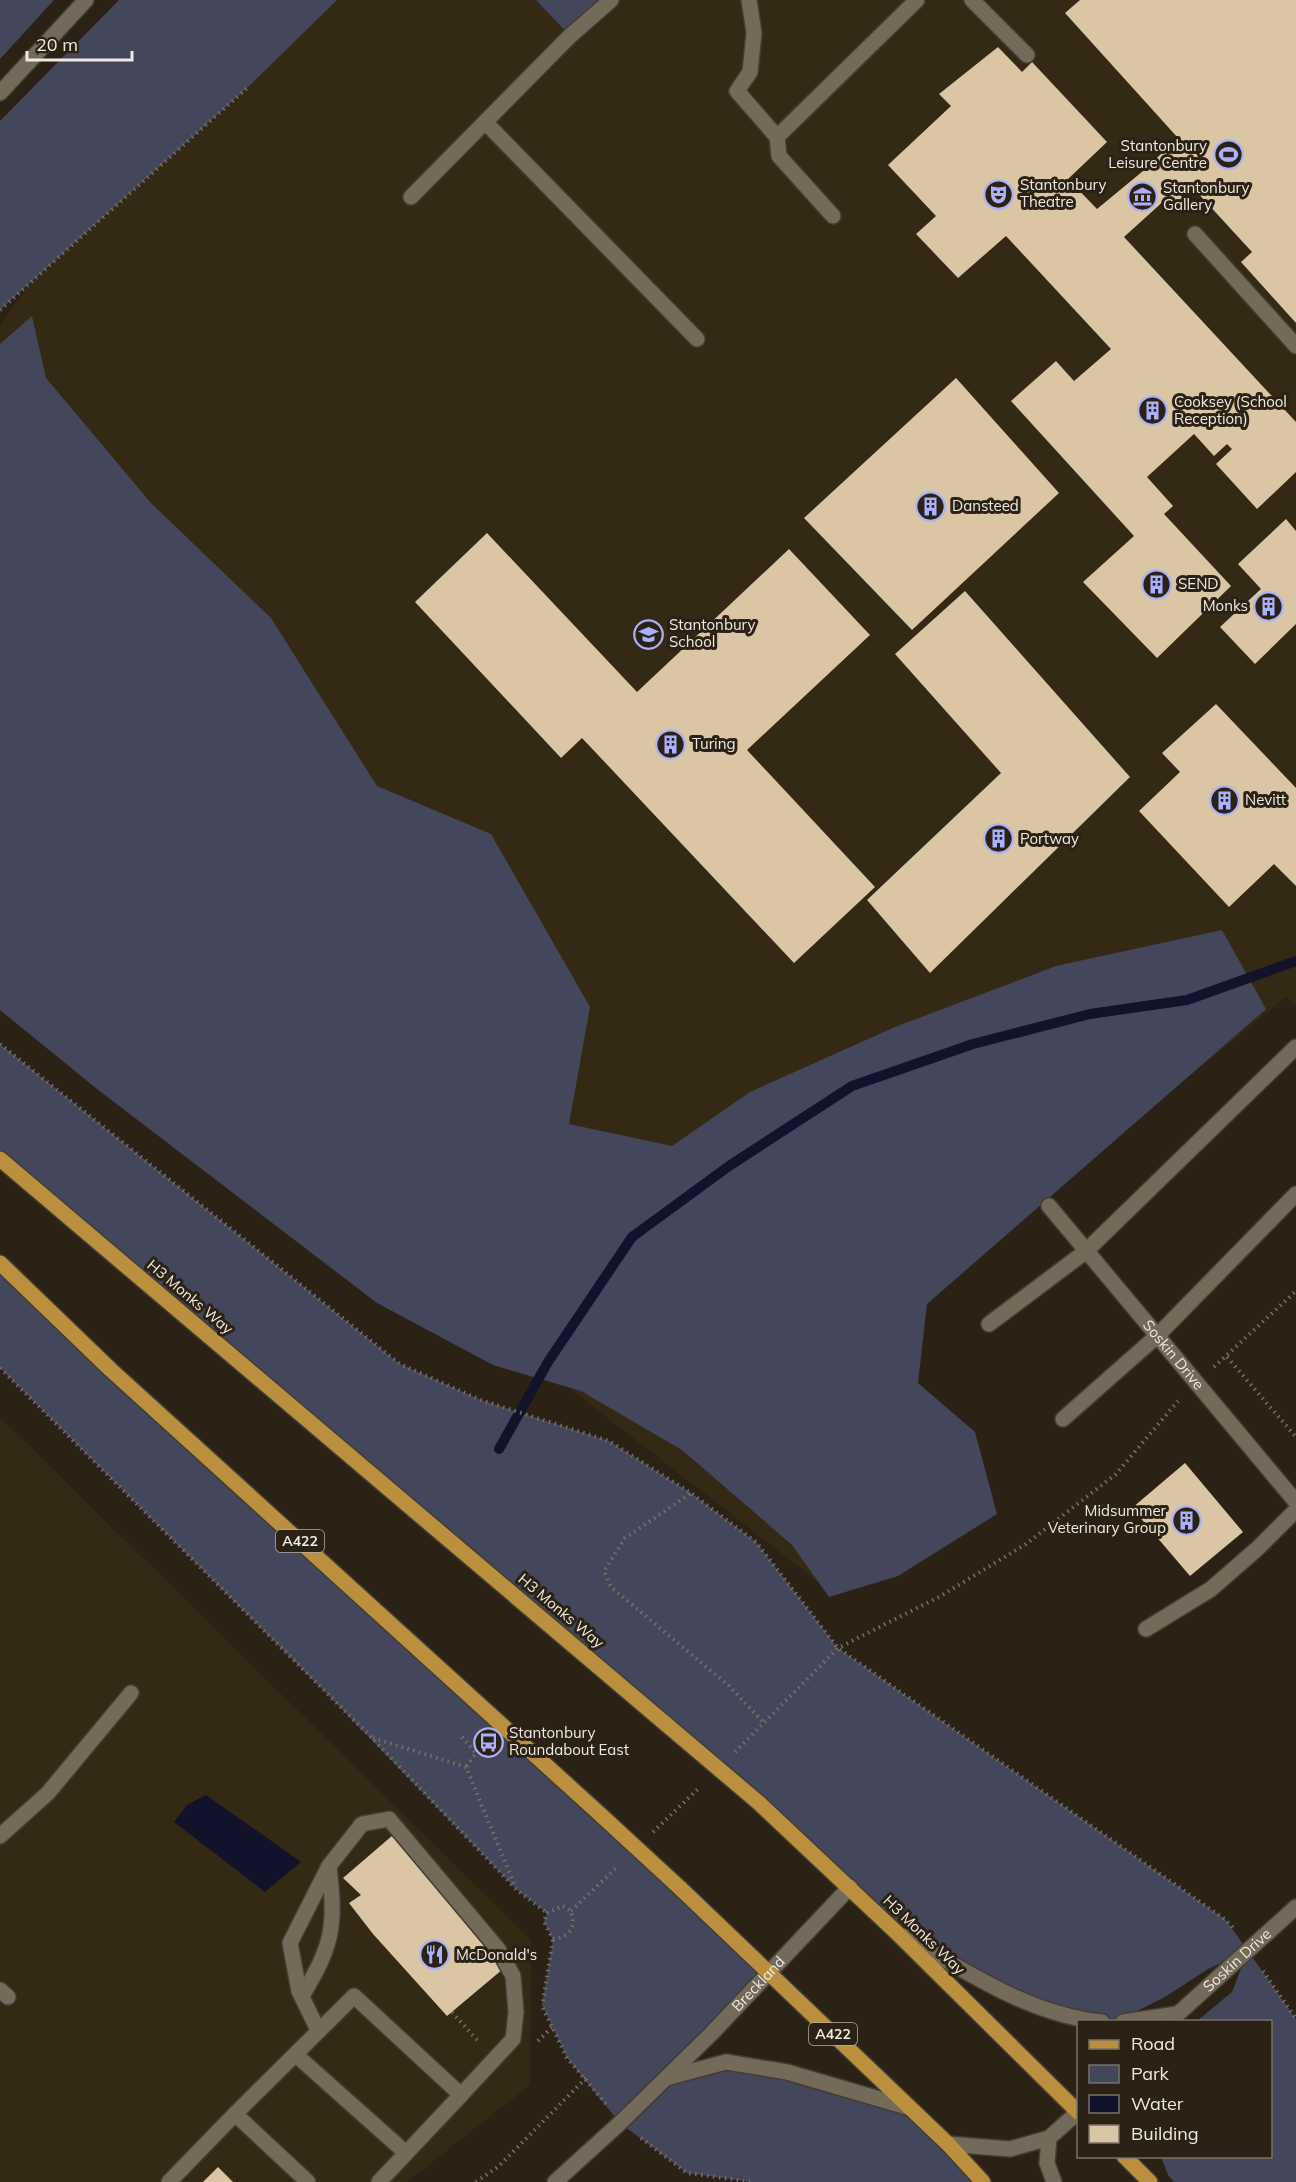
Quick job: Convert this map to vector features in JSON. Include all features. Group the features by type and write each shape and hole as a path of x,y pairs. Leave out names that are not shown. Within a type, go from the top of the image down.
{"main road":[{"name":"H3 Monks Way","path":"0,1159 759,1803 850,1887 1077,2111"},
{"name":"A422","path":"0,1263 111,1370 680,1888 948,2144 983,2182"},
{"path":"1125,2158 1150,2182"}],"street":[{"path":"0,93 86,0"},
{"path":"411,197 570,36 611,0"},
{"path":"749,0 754,33 750,72 736,91 777,137 779,156 833,216"},
{"path":"777,137 917,0"},
{"path":"972,0 1027,55"},
{"path":"486,123 697,339"},
{"path":"1195,234 1296,346"},
{"path":"989,1324 1085,1252 1296,1047"},
{"path":"1063,1419 1157,1336 1296,1194"},
{"name":"Soskin Drive","path":"1049,1206 1085,1252 1296,1502"},
{"path":"1146,1629 1211,1589 1258,1548 1296,1510"},
{"path":"0,1836 48,1792 130,1693"},
{"path":"318,2030 302,1996 291,1942 329,1866 362,1824 389,1819 498,1949 513,1976 516,2012 513,2039 379,2182"},
{"path":"302,1996 323,1961 333,1923 329,1866"},
{"name":"Breckland","path":"555,2182 665,2079 850,1887"},
{"name":"Soskin Drive","path":"1148,2020 1173,2018 1296,1907"},
{"path":"896,1932 999,1990 1076,2019 1085,2020"},
{"path":"169,2182 354,1996 461,2095"},
{"path":"296,2055 406,2153"},
{"name":"Breckland","path":"665,2079 726,2062 787,2072 909,2108"},
{"path":"948,2144 1010,2149 1048,2138 1077,2113"},
{"path":"235,2115 308,2182"},
{"path":"1048,2138 1047,2163 1053,2182"}],"path":[{"path":"0,310 247,88"},
{"path":"0,1044 400,1364 481,1400 609,1441 691,1493 756,1542 838,1648 1232,1924 1296,2019"},
{"path":"731,1756 838,1648 939,1597 1026,1544 1116,1474 1194,1382 1227,1357 1296,1291"},
{"path":"1227,1357 1296,1437"},
{"path":"0,1368 372,1738 517,1890 547,1913"},
{"path":"691,1493 625,1538 604,1571 611,1587 729,1686 765,1724"},
{"path":"462,1737 476,1753 466,1767"},
{"path":"372,1738 466,1767"},
{"path":"466,1767 517,1890"},
{"path":"647,1838 706,1781"},
{"path":"571,1911 621,1862"},
{"path":"563,1906 571,1911 574,1921 572,1931 564,1938 553,1939 544,1922 547,1913 563,1906"},
{"path":"476,2182 499,2166 586,2078"}],"shaded area":[{"name":"Stantonbury School","path":"333,0 536,0 570,36 610,0 1296,0 1296,1006 1286,997 887,1324 818,1582 0,944 0,325 34,279"},
{"path":"0,1417 531,1940 530,2085 407,2182 0,2182"}],"green space":[{"path":"0,0 54,0 0,59"},
{"path":"119,0 337,0 247,88 0,310 0,121"},
{"path":"536,0 611,0 570,36"},
{"path":"32,316 46,378 151,503 271,618 377,786 491,834 590,1007 569,1124 672,1146 750,1092 895,1027 1056,966 1222,930 1266,1009 927,1304 918,1383 975,1432 997,1514 898,1576 829,1597 792,1545 682,1450 581,1391 493,1365 377,1303 97,1089 0,1010 0,344"},
{"path":"0,1044 400,1364 481,1400 609,1441 691,1493 756,1542 838,1648 1226,1920 1247,1950 1208,1969 1165,1997 1119,2020 1076,2019 896,1932 850,1887 0,1159"},
{"path":"0,1263 769,1973 666,2077 726,2062 910,2108 983,2182 752,2182 687,2173 620,2123 567,2058 542,2005 553,1940 544,1922 547,1913 517,1890 332,1699 0,1368"},
{"path":"1248,1951 1296,2019 1296,2182 1174,2182 1168,2175 1161,2158 1272,2158 1272,2020 1198,2020 1232,1992"}],"water":[{"path":"206,1795 301,1862 265,1892 174,1822 187,1805"}],"building":[{"path":"1080,0 1296,0 1296,323 1241,262 1252,252 1195,190 1175,208 1167,198 1124,237 1296,422 1296,472 1257,509 1216,464 1232,449 1227,444 1214,456 1194,434 1147,477 1173,506 1164,514 1231,586 1157,658 1083,582 1134,536 1011,401 1056,361 1074,381 1111,349 1006,236 958,278 916,234 936,216 888,165 951,106 939,94 998,47 1022,72 1032,62 1107,142 1068,179 1097,209 1143,171 1178,138 1065,13"},
{"name":"Dansteed","path":"956,378 1059,493 912,630 804,518"},
{"name":"Monks","path":"1286,519 1296,531 1296,624 1255,664 1220,627 1261,589 1238,564"},
{"name":"Turing","path":"487,533 637,692 789,549 870,635 747,750 875,887 794,963 582,738 561,758 415,602"},
{"name":"Portway","path":"965,591 1130,777 930,973 867,900 1001,773 895,654"},
{"name":"Nevitt","path":"1216,704 1296,788 1296,886 1274,864 1229,907 1139,811 1180,772 1162,753"},
{"name":"Midsummer Veterinary Group","path":"1185,1463 1243,1532 1190,1576 1132,1508"},
{"path":"393,1835 503,1969 447,2016 373,1934 349,1903 361,1895 343,1878"},
{"path":"218,2167 233,2182 203,2182"}],"waterway":[{"path":"499,1449 548,1362 632,1237 729,1166 852,1086 973,1044 1090,1014 1187,1000 1296,961"}],"place":[{"name":"Stantonbury Leisure Centre","path":"1228,155"},
{"name":"Stantonbury Theatre","path":"999,194"},
{"name":"Stantonbury Gallery","path":"1142,197"},
{"name":"Cooksey (School Reception)","path":"1153,411"},
{"name":"Dansteed","path":"931,506"},
{"name":"SEND","path":"1157,584"},
{"name":"Monks","path":"1269,606"},
{"name":"Stantonbury School","path":"648,634"},
{"name":"Turing","path":"671,744"},
{"name":"Nevitt","path":"1224,800"},
{"name":"Portway","path":"999,839"},
{"name":"Midsummer Veterinary Group","path":"1187,1520"},
{"name":"Stantonbury Roundabout East","path":"488,1742"},
{"name":"McDonald's","path":"435,1955"}]}
